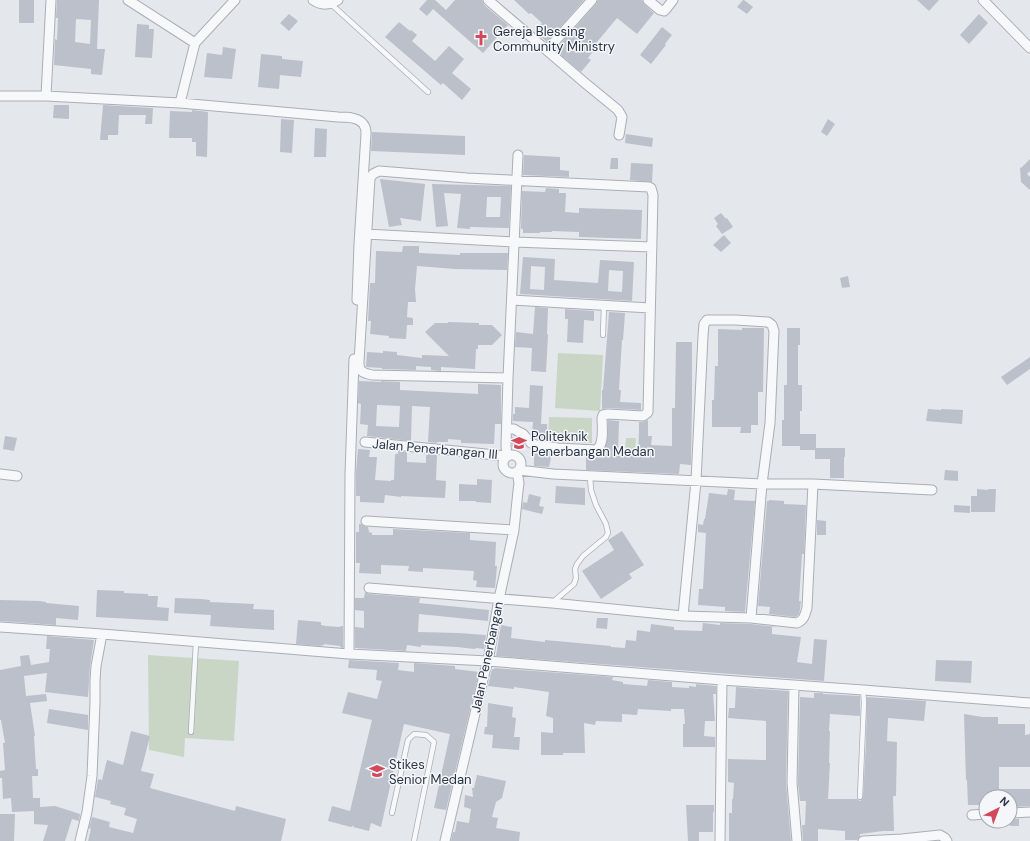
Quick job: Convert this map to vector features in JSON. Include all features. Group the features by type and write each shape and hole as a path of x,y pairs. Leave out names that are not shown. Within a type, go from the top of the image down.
{"street":[{"path":"46,96 51,0"},
{"path":"128,0 195,43"},
{"path":"180,103 195,43 235,0"},
{"path":"313,0 325,5 335,2"},
{"path":"488,0 618,110 622,117 619,135"},
{"path":"547,50 592,0"},
{"path":"648,0 660,10 664,11 673,0"},
{"path":"983,0 1030,48"},
{"path":"0,96 46,96 180,103 349,117 359,120 365,127 366,134 359,244 350,475 349,654"},
{"path":"518,155 508,378 507,455 502,463 504,470 511,473 518,471 762,484 813,484 932,490"},
{"path":"507,429 514,429 523,434 531,444 558,448 596,450 602,442 603,415 643,416 648,412 653,195 651,188 376,172 370,178 359,368 366,374 372,375 508,378"},
{"path":"366,234 514,242 652,247"},
{"path":"512,300 650,308"},
{"path":"683,616 696,480 704,324 707,320 735,320 768,322 772,325 774,331 770,423 762,484 751,618"},
{"name":"Jalan Penerbangan III","path":"364,442 507,455"},
{"path":"507,455 515,455 519,458 521,463 518,471"},
{"name":"Jalan Penerbangan","path":"445,841 488,661 499,599 514,530 519,483 518,471"},
{"path":"0,474 17,476"},
{"path":"369,588 552,603 683,616 751,618 797,623 801,622 805,616 807,608 813,484"},
{"path":"366,521 514,530"},
{"path":"0,627 349,654 488,661 1030,704"},
{"path":"80,841 87,812 92,776 96,704 95,681 102,634"},
{"path":"720,841 722,680"},
{"path":"794,686 792,783 797,841"},
{"path":"1018,813 1030,812"},
{"path":"972,815 978,815"},
{"path":"863,841 902,840 940,835 947,841"}],"lane":[{"path":"335,2 428,92"},
{"path":"603,335 604,305"},
{"path":"552,603 574,584 576,578 575,569 580,559 585,553 606,537 608,533 606,524 596,505 591,490 590,476"},
{"path":"191,732 196,642"},
{"path":"860,797 864,702 863,690"},
{"path":"392,813 408,740 414,734 426,734 434,742 415,841"}],"green space":[{"path":"558,353 603,355 600,411 555,408"},
{"path":"549,417 592,418 592,443 548,442"},
{"path":"626,438 636,438 635,453 625,453"},
{"path":"148,655 239,661 234,741 185,738 184,757 149,750"}],"building":[{"path":"19,0 34,0 34,23 19,23"},
{"path":"57,0 99,0 97,49 105,49 102,75 91,74 91,69 54,65 55,39 57,40 58,18 56,18","holes":["76,19 91,20 90,44 75,42"]},
{"name":"Gereja Blessing Community Ministry","path":"427,0 435,0 446,10 455,0 482,0 484,5 508,25 483,53 433,9 427,16 419,9"},
{"path":"514,0 584,0 547,42 535,31 542,23 531,13 529,14"},
{"path":"598,0 642,0 644,4 654,13 637,34 617,18 592,48 594,50 588,58 591,60 581,72 555,50"},
{"path":"743,0 753,7 747,14 737,7"},
{"path":"917,0 939,0 929,11"},
{"path":"289,14 298,21 289,31 280,23"},
{"path":"979,14 988,23 969,44 960,35"},
{"path":"399,22 417,35 412,41 435,61 449,46 464,59 452,73 471,89 462,100 443,83 441,85 385,37"},
{"path":"137,24 149,25 149,29 154,29 152,58 135,57"},
{"path":"662,27 672,35 651,64 640,55"},
{"path":"223,47 236,49 232,79 204,77 207,53 222,55"},
{"path":"261,54 282,56 282,59 303,61 301,77 280,75 279,89 258,87"},
{"path":"54,105 69,105 69,119 53,118"},
{"path":"103,105 153,108 152,124 145,124 146,115 119,115 118,135 108,135 108,140 100,140"},
{"path":"192,110 208,112 207,157 196,156 196,142 192,142 192,138 169,138 170,111 192,112"},
{"path":"281,119 294,120 292,153 280,152"},
{"path":"828,119 835,124 827,136 821,132"},
{"path":"315,128 327,129 326,157 314,157"},
{"path":"372,132 465,136 465,155 371,151"},
{"path":"626,134 653,138 652,147 625,143"},
{"path":"524,155 560,157 560,170 569,171 569,177 523,175"},
{"path":"611,158 618,158 618,169 610,169"},
{"path":"1030,159 1030,171 1027,174 1030,177 1030,190 1021,182 1020,167 1021,168"},
{"path":"631,163 653,164 652,182 630,180"},
{"path":"380,179 425,184 421,221 400,218 402,225 389,227"},
{"path":"432,184 511,186 509,228 457,228 461,194 444,193 448,226 436,227","holes":["487,197 501,197 500,217 486,217"]},
{"path":"546,188 559,189 559,193 566,193 565,212 579,213 579,208 642,210 641,239 579,237 579,232 552,231 523,233 523,229 521,229 522,191 545,192"},
{"path":"721,213 726,219 727,218 733,227 722,234 716,226 718,224 714,218"},
{"path":"724,235 731,243 721,252 713,245"},
{"path":"403,246 419,246 419,253 460,255 460,253 508,253 507,270 455,269 417,266 415,289 416,302 408,302 407,317 413,318 413,325 407,325 406,339 389,338 389,336 370,334 371,321 368,321 370,283 375,283 376,251 402,252"},
{"path":"523,257 555,259 554,280 598,283 600,260 634,262 632,301 520,294","holes":["531,266 545,267 544,290 530,289","609,270 623,271 622,292 608,291"]},
{"path":"848,276 850,287 842,288 840,278"},
{"path":"535,307 548,308 546,372 531,371 532,348 515,347 516,332 533,334"},
{"path":"565,309 594,311 594,321 584,320 583,343 567,342 568,319 565,319"},
{"path":"609,312 625,313 619,390 621,390 620,402 641,403 641,410 602,409 602,390"},
{"path":"448,322 492,325 502,335 492,345 478,345 478,349 476,349 475,369 441,367 441,371 431,370 431,367 416,366 416,370 366,367 367,352 397,352 397,355 422,358 422,355 449,356 425,332 435,323"},
{"path":"742,328 764,328 763,392 758,392 758,425 751,425 751,433 740,433 741,427 712,427 712,400 714,400 715,366 718,366 718,329 742,330"},
{"path":"787,328 800,328 800,345 798,345 798,385 802,385 802,411 800,411 800,434 816,434 816,448 845,448 844,478 830,478 830,459 815,459 815,450 800,450 800,446 782,446 784,385 787,385"},
{"path":"676,342 692,342 691,465 680,464 679,474 586,470 586,456 605,457 605,448 608,436 608,420 619,421 618,454 638,455 639,422 648,420 648,436 652,436 651,445 672,446 672,408 675,408"},
{"path":"1030,357 1030,369 1007,385 1001,377"},
{"path":"359,381 400,382 400,390 478,394 478,384 501,385 501,424 495,424 494,444 461,443 461,440 448,439 448,442 428,442 430,407 412,406 411,441 367,436 368,425 360,424 361,404 358,403","holes":["377,405 400,406 399,427 376,426"]},
{"path":"530,385 543,386 541,424 547,424 547,440 535,438 532,435 533,422 513,421 515,407 529,408"},
{"path":"928,409 963,410 962,424 926,421"},
{"path":"5,436 17,438 14,451 3,449"},
{"name":"Politeknik Penerbangan Medan","path":"512,437 519,439 526,447 512,446"},
{"path":"358,449 370,450 369,457 377,457 375,480 394,480 395,454 398,454 398,451 407,452 407,462 426,463 426,455 437,455 436,480 446,481 445,498 385,495 384,503 360,502 360,496 356,496"},
{"path":"534,451 552,453 549,467 534,466"},
{"path":"945,470 958,471 958,481 944,480"},
{"path":"477,479 492,480 491,503 459,501 459,484 477,485"},
{"path":"556,486 585,488 585,505 555,503"},
{"path":"728,489 735,490 734,500 755,501 745,612 725,611 725,607 698,605 699,589 703,589 706,533 698,532 698,524 703,525 709,493 727,495"},
{"path":"977,489 996,489 995,512 971,512 971,496 977,496"},
{"path":"529,494 541,497 539,506 544,507 542,514 522,509 523,502 527,503"},
{"path":"767,501 784,501 784,504 806,505 804,554 802,554 799,601 801,601 799,614 796,617 769,614 770,607 758,606"},
{"path":"954,505 970,506 970,513 954,512"},
{"path":"817,520 826,521 826,535 817,535"},
{"path":"359,524 368,527 369,532 372,533 372,535 393,535 393,529 470,533 470,540 496,542 495,566 497,566 495,588 476,587 477,581 473,580 474,571 423,568 423,572 408,571 409,566 381,565 381,574 359,573 360,563 356,563 356,532 359,532"},
{"path":"622,531 644,565 629,574 632,578 601,599 582,571 614,550 608,540"},
{"path":"97,590 124,591 124,593 158,596 157,607 169,608 168,621 96,617"},
{"path":"365,592 369,594 420,598 419,603 489,610 488,621 419,614 418,632 486,635 484,649 421,645 421,647 407,645 406,651 355,648 355,627 364,628 364,611 355,610 355,598 364,598"},
{"path":"175,598 210,600 210,602 254,604 253,609 274,610 274,630 210,626 211,615 174,613"},
{"path":"0,600 39,601 79,606 78,620 56,618 56,625 0,621"},
{"path":"597,618 608,618 607,629 596,628"},
{"path":"298,620 321,622 321,625 326,626 343,626 343,648 340,646 324,644 320,646 296,644"},
{"path":"703,623 720,625 720,623 751,624 777,627 772,627 772,634 801,637 797,662 812,664 814,639 827,640 824,681 496,656 501,625 512,627 511,638 625,648 626,640 636,641 637,630 650,632 651,624 674,627 674,630 702,631"},
{"path":"47,636 94,640 90,666 88,697 45,692 47,673 24,676 26,696 46,694 47,701 30,703 35,736 36,769 38,769 38,776 32,776 33,798 40,798 40,807 55,806 80,814 79,821 72,819 65,841 43,841 48,825 34,824 34,811 12,812 11,798 3,799 2,778 0,778 0,771 5,770 3,743 5,743 0,720 0,670 21,666 20,656 29,655 31,665 49,662 50,649 46,649"},
{"path":"349,660 399,663 398,670 414,672 414,663 455,666 455,669 479,672 446,810 434,808 450,734 404,724 381,827 371,823 369,831 353,827 354,825 351,827 328,821 332,806 350,811 372,720 342,713 348,692 377,699 382,681 376,680 377,670 348,668"},
{"path":"936,660 972,661 971,683 935,681"},
{"path":"492,669 613,677 612,680 623,682 623,684 647,686 648,680 672,682 672,687 689,688 689,686 696,687 696,684 716,686 716,694 713,694 715,721 705,721 704,736 715,737 715,747 683,747 683,724 685,724 684,709 671,709 671,711 638,709 637,715 622,714 622,722 596,721 595,725 584,723 585,753 541,755 541,732 553,733 553,718 546,716 549,692 514,687 514,689 488,686"},
{"path":"736,687 788,691 786,783 791,841 729,841 729,813 732,813 734,783 728,782 728,759 766,760 766,721 728,718 729,708 735,708"},
{"path":"814,693 860,696 860,716 830,714 828,799 857,799 860,801 863,799 867,697 926,701 924,721 888,718 887,741 897,742 896,796 893,796 894,831 860,834 857,840 845,840 845,831 818,829 818,841 803,841 802,825 805,825 806,801 800,801 798,783 800,697 814,698"},
{"path":"488,703 513,707 512,717 516,718 514,737 520,737 519,750 492,748 493,735 484,734 485,727 487,727"},
{"path":"49,709 88,715 88,730 47,723"},
{"path":"964,714 982,717 998,717 998,724 1025,724 1025,735 1030,734 1030,767 999,767 999,789 978,789 978,805 968,805"},
{"path":"131,731 150,736 141,771 154,774 150,788 235,811 236,806 286,819 281,841 88,841 92,817 110,822 109,827 133,833 137,819 124,815 126,808 110,804 111,801 95,797 98,779 102,780 107,760 123,765"},
{"path":"477,775 506,781 502,798 496,802 492,817 498,818 496,828 520,832 519,841 451,841 453,832 455,832 457,821 469,823 471,809 464,807 465,795 473,797 472,788 474,788"},
{"path":"1018,789 1030,789 1030,806 1018,807"},
{"path":"686,805 714,805 713,832 699,832 699,841 688,841"},
{"path":"0,814 15,814 14,841 0,841"}],"place":[{"name":"Gereja Blessing Community Ministry","path":"481,38"},
{"name":"Politeknik Penerbangan Medan","path":"519,443"},
{"name":"Stikes Senior Medan","path":"377,771"}]}
